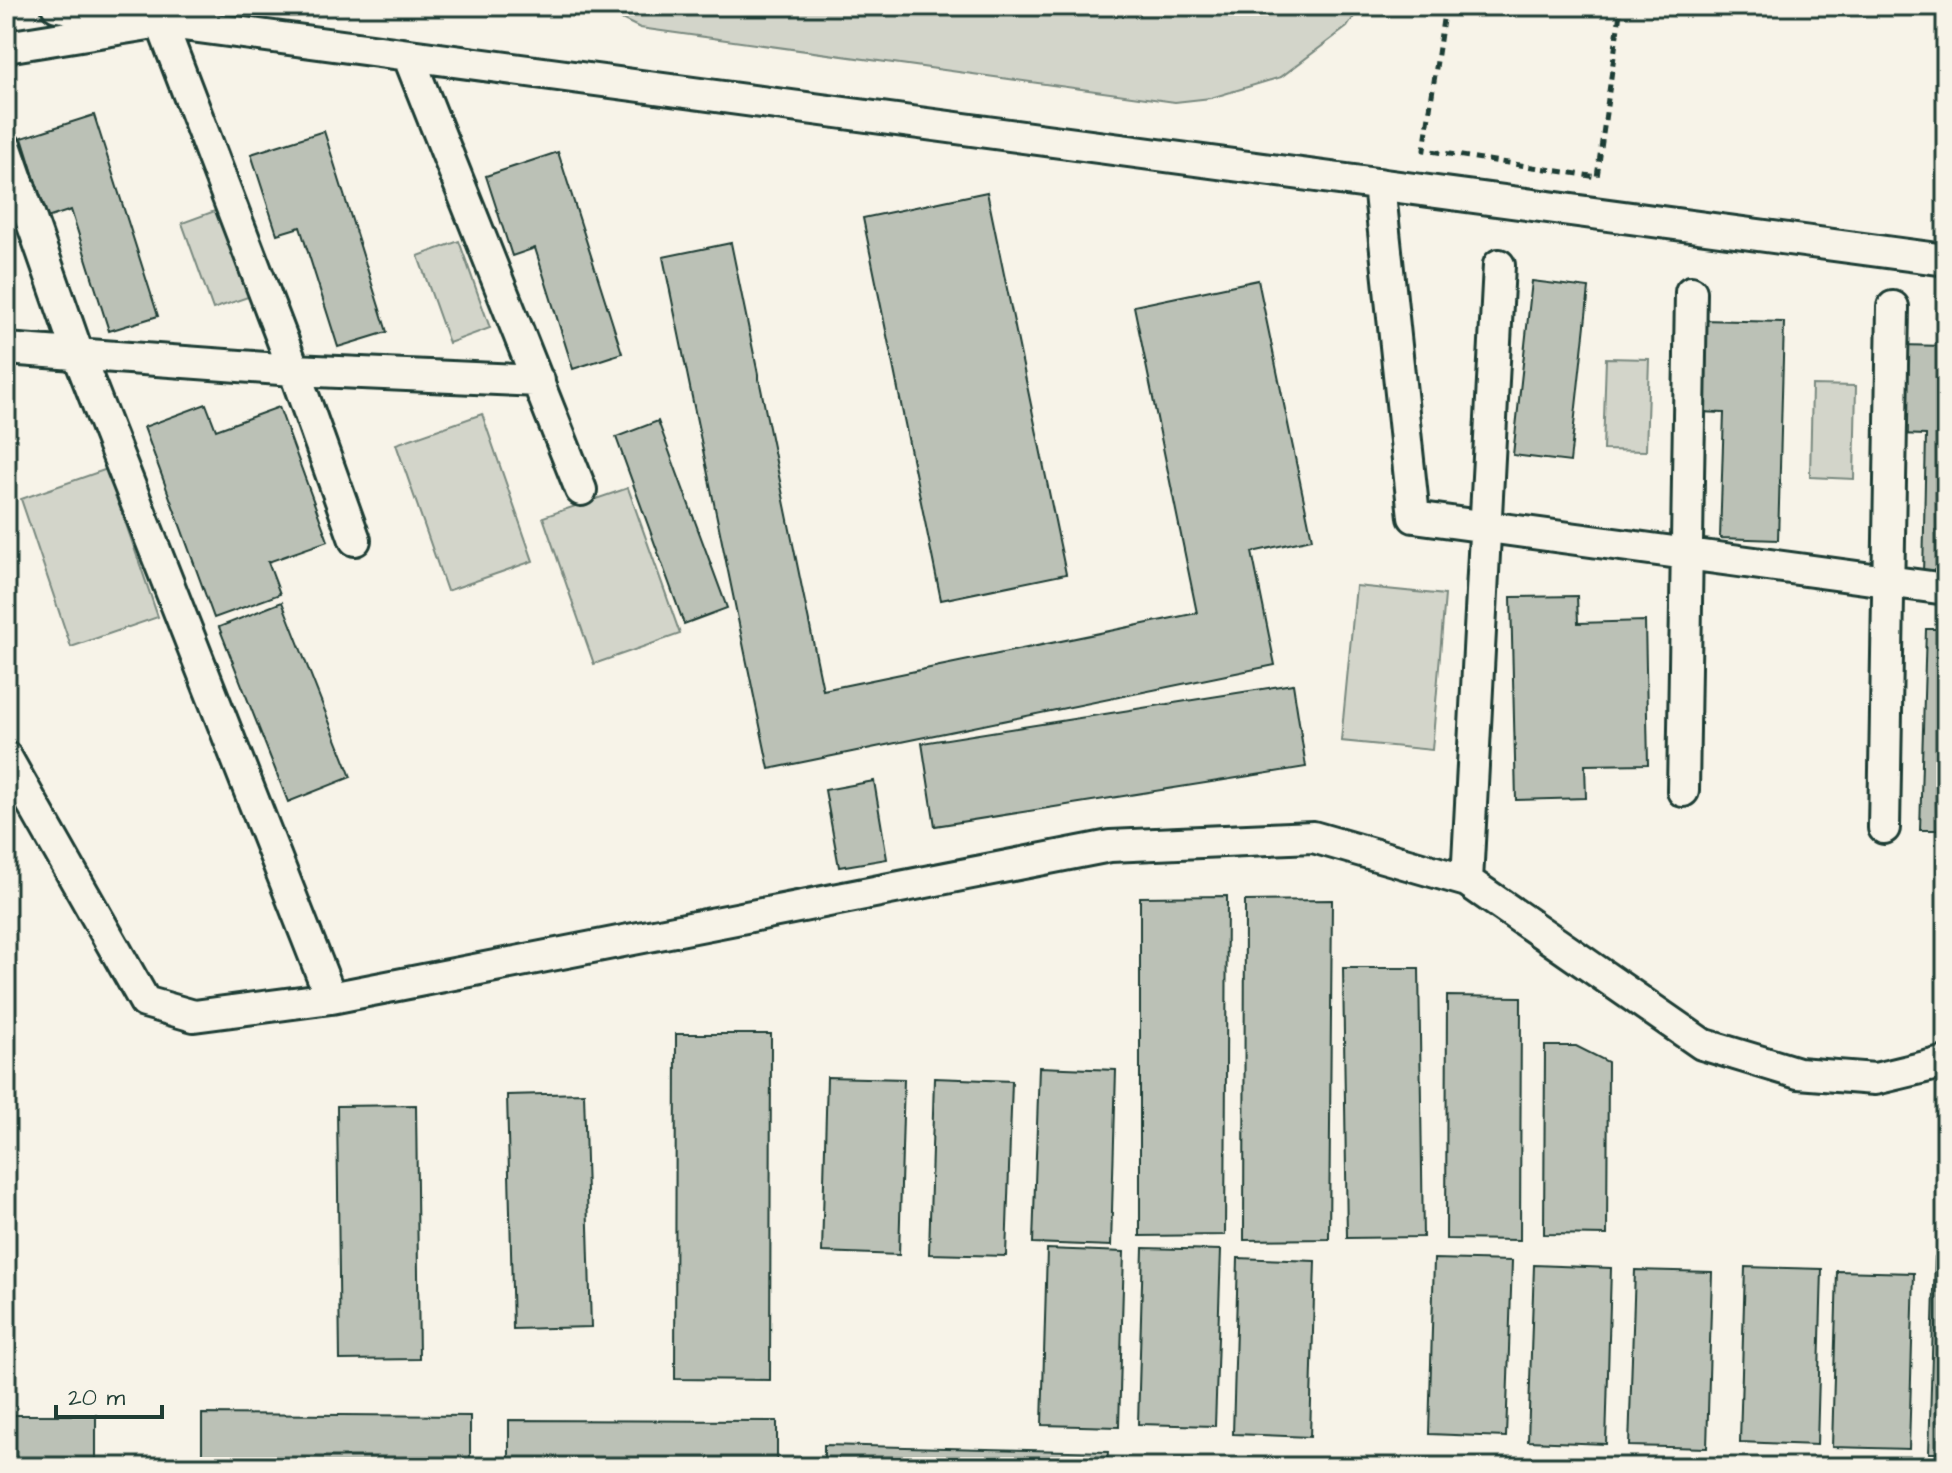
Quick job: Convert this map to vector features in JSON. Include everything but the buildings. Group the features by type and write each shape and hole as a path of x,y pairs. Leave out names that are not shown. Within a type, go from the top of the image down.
{"street":[{"path":"57,6 105,10 161,22 1946,260"},
{"path":"6,47 161,22"},
{"path":"161,22 294,370 355,540"},
{"path":"408,55 581,490"},
{"path":"6,148 78,354 331,998"},
{"path":"1379,184 1414,517 1946,589"},
{"path":"1467,881 1499,265"},
{"path":"1683,791 1691,292"},
{"path":"1884,828 1893,307"},
{"path":"6,349 294,370 539,381"},
{"path":"6,757 145,1002 194,1016 331,998 1110,846 1313,837 1467,881 1702,1044 1798,1073 1875,1079 1946,1062"}],"path":[{"path":"1445,6 1424,150 1597,177 1621,6"},
{"path":"1828,6 1845,6"}],"shaded area":[{"path":"595,6 1361,6 1347,27 1281,77 1211,98 1175,102 640,28"},
{"path":"223,208 254,295 213,309 182,223"},
{"path":"459,241 490,328 449,343 418,256"},
{"path":"1606,358 1649,359 1646,451 1603,450"},
{"path":"1812,385 1856,386 1854,479 1810,477"},
{"path":"482,414 533,561 447,591 396,444"},
{"path":"107,469 158,617 71,647 21,499"},
{"path":"628,488 680,634 594,664 543,517"},
{"path":"1356,586 1445,595 1432,750 1341,741"}]}
